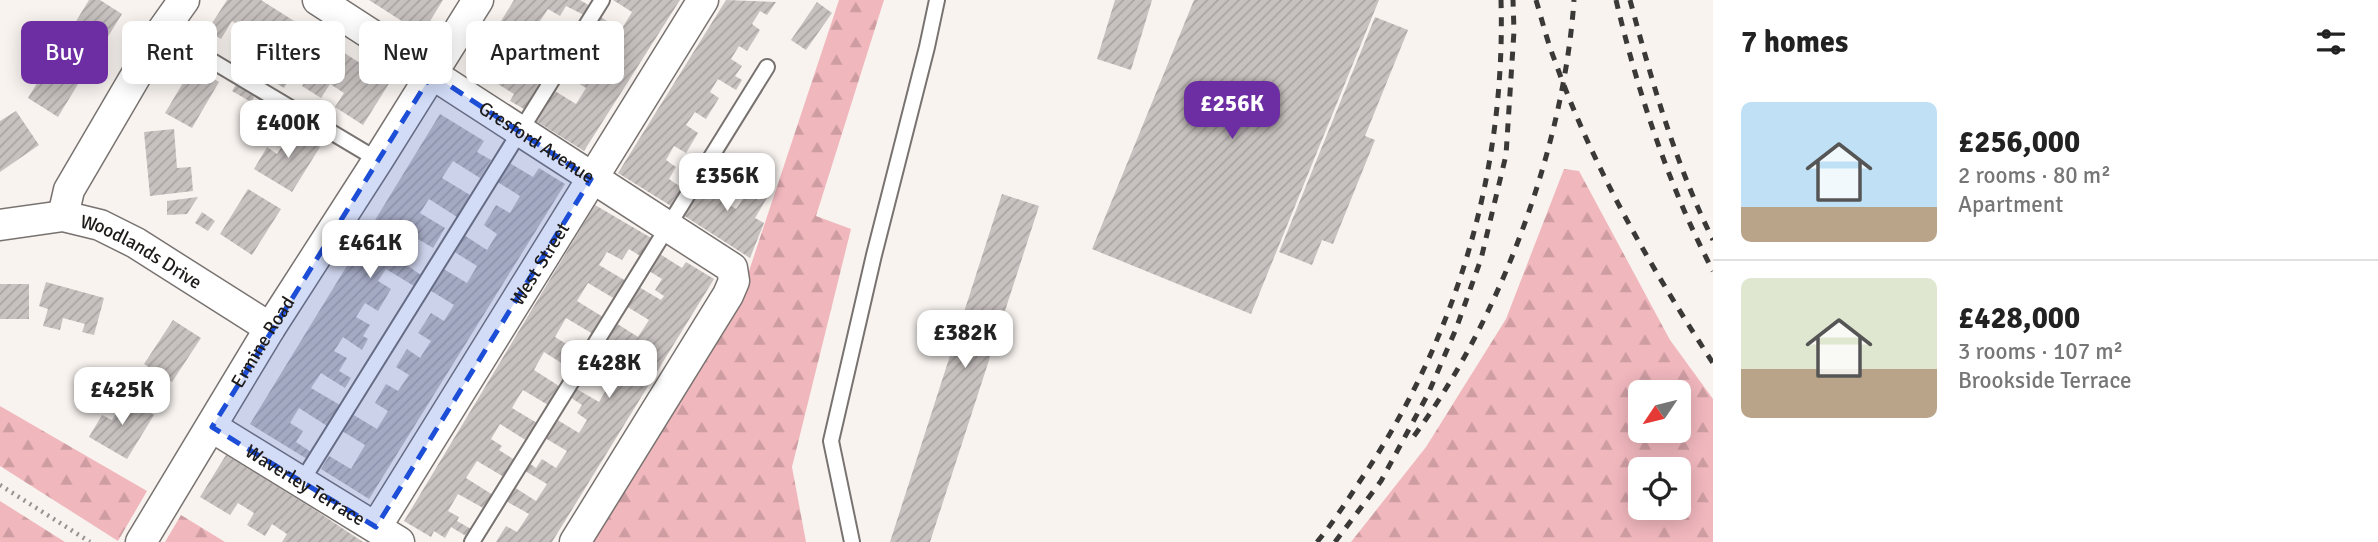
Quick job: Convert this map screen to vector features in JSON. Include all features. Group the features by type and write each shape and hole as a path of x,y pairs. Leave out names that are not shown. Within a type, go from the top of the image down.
{"street":[{"path":"169,21 184,0"},
{"name":"Gresford Avenue","path":"318,0 359,27"},
{"name":"Ermine Road","path":"452,42 478,0"},
{"name":"West Street","path":"387,534 591,179 703,0"},
{"path":"63,216 69,190 131,84"},
{"name":"Ermine Road","path":"141,542 270,328 426,84"},
{"name":"Gresford Avenue","path":"447,84 732,268 734,281 728,295 575,542"},
{"name":"Woodlands Drive","path":"0,225 63,216 100,225 136,243 270,328"},
{"name":"Waverley Terrace","path":"212,427 387,534"}],"lane":[{"path":"302,481 602,0"},
{"path":"852,542 831,441 874,255 928,47 937,0"},
{"path":"217,64 378,160"},
{"path":"472,542 767,67"}],"path":[{"path":"0,485 90,542"}],"highlighted area":[{"path":"432,74 591,179 376,527 212,427"}],"green space":[{"path":"839,0 884,0 816,216 851,229 792,467 806,542 589,542 738,304"},
{"path":"1564,169 1579,171 1670,340 1713,399 1713,542 1351,542 1426,447 1506,319"},
{"path":"0,406 147,491 118,541 0,466"},
{"path":"0,501 65,542 0,542"},
{"path":"181,515 225,542 165,542"}],"building":[{"path":"89,0 100,0 122,14 108,36 108,21 76,21"},
{"path":"227,0 261,0 294,21 231,21 221,39 217,37 217,21 213,21"},
{"path":"369,0 443,0 430,21 402,21"},
{"path":"514,0 580,0 590,6 584,15 566,6 560,16 548,9 540,21 501,21"},
{"path":"613,0 680,0 584,151 536,121 555,91 576,104 586,88 579,84 624,84 624,25 632,12"},
{"path":"726,0 776,2 767,15 760,11 752,24 760,30 747,51 739,46 731,59 742,66 735,76 742,80 736,90 718,79 710,92 719,98 706,119 695,112 686,125 698,133 686,153 674,146 666,160 676,167 669,179 682,188 671,206 618,173"},
{"path":"1115,0 1152,0 1131,70 1097,59"},
{"path":"1194,0 1379,0 1251,314 1092,249"},
{"path":"817,2 832,13 806,50 791,40"},
{"path":"1375,17 1408,30 1365,136 1375,140 1333,244 1322,240 1312,265 1279,252"},
{"path":"345,53 359,62 359,84 389,84 363,125 335,107 344,93 330,84 345,84"},
{"path":"219,82 192,128 165,113 182,84"},
{"path":"37,84 78,84 58,117 28,98"},
{"path":"236,84 246,84 258,91 251,102 232,91"},
{"path":"303,84 330,84 321,98 302,86"},
{"path":"498,84 540,84 524,109 510,101 514,94"},
{"path":"262,96 284,110 276,123 253,109"},
{"path":"16,111 39,145 0,172 0,121"},
{"path":"440,114 484,141 477,152 491,160 480,178 453,161 442,178 470,195 457,217 429,199 420,213 445,228 433,248 408,233 399,247 414,256 408,266 421,275 414,286 386,269 378,281 391,289 378,311 365,303 356,317 370,325 363,336 368,339 362,350 343,337 334,351 347,358 339,371 351,378 345,388 321,373 311,388 340,405 327,426 299,408 290,423 303,431 296,442 311,452 307,459 250,424"},
{"path":"282,126 320,147 292,192 254,169 267,147 277,154 285,142 276,137"},
{"path":"174,129 177,168 191,167 193,191 150,196 144,132"},
{"path":"508,162 533,177 539,168 565,184 369,499 321,469 329,456 351,469 365,445 342,431 352,414 377,429 388,411 375,403 386,384 398,391 409,375 396,367 407,349 420,358 431,341 418,333 431,313 444,321 454,305 428,289 442,268 467,283 477,266 453,251 464,235 487,250 497,234 484,225 496,205 510,213 520,196 496,181"},
{"path":"727,164 739,172 729,188 737,193 730,205 736,209 747,193 759,200 761,195 767,198 755,218 764,223 750,258 683,215 702,184 706,187 713,175 718,178"},
{"path":"248,189 281,209 252,255 220,234"},
{"path":"1002,194 1039,206 930,542 890,542"},
{"path":"198,197 187,214 167,215 167,201"},
{"path":"595,205 653,239 642,257 629,249 622,260 607,252 599,265 626,281 615,299 588,283 577,301 603,317 593,334 566,318 555,337 581,353 571,369 544,352 534,370 559,386 548,405 523,390 512,408 537,423 527,441 500,424 491,439 502,446 499,450 515,460 504,477 477,461 466,478 493,495 485,509 458,494 448,511 459,517 457,521 471,529 466,536 451,527 445,538 434,531 431,537 404,521"},
{"path":"202,212 215,221 208,231 195,223"},
{"path":"660,254 682,268 686,262 714,279 552,542 496,542 506,526 517,532 529,514 506,501 514,487 536,501 547,484 525,471 529,463 536,468 542,459 556,468 567,451 545,438 556,419 579,433 587,420 577,413 582,405 570,397 575,388 599,402 609,385 586,371 596,355 619,369 629,353 606,339 616,323 638,337 649,320 626,306 639,287 661,300 664,296 655,290 662,279 649,271"},
{"path":"46,282 104,298 94,335 82,332 85,324 63,318 60,330 43,326 48,309 39,306"},
{"path":"0,284 29,284 29,319 0,319"},
{"path":"173,320 201,338 172,382 144,364"},
{"path":"120,394 154,415 127,459 89,437 102,415 112,420 119,409 114,406"},
{"path":"226,455 363,542 282,542 287,534 272,524 265,536 247,525 254,513 238,503 230,515 200,497"}],"railway":[{"path":"1317,542 1394,427 1448,312 1468,252 1484,190 1495,127 1501,0"},
{"path":"1335,542 1381,481 1428,394 1456,329 1481,259 1506,155 1514,31 1513,0"},
{"path":"1536,0 1570,101 1605,179 1646,254 1713,363"},
{"path":"1414,436 1474,339 1523,228 1557,113 1568,56 1574,0"},
{"path":"1616,0 1656,139 1682,206 1713,271"},
{"path":"1630,0 1676,152 1713,240"}]}
